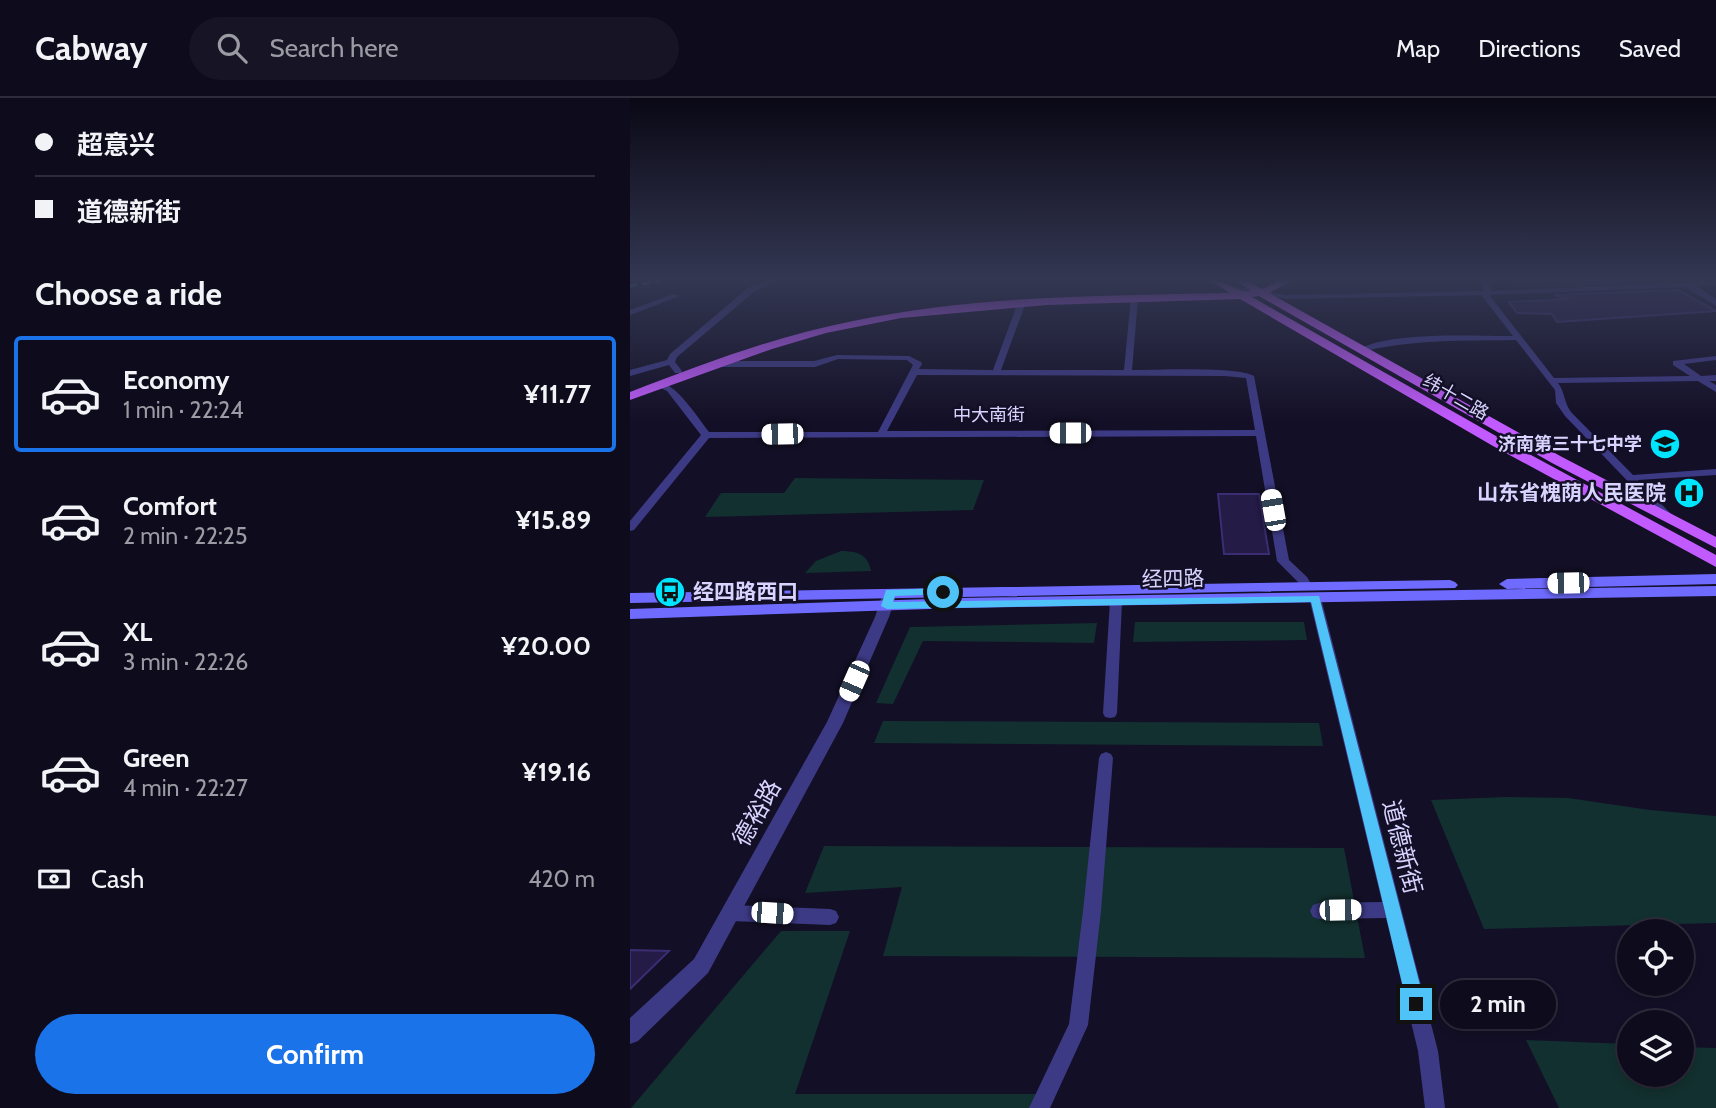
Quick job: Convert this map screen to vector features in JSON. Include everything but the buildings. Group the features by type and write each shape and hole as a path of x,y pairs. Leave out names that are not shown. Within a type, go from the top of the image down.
{"main road":[{"path":"630,389 674,367 812,328"},
{"path":"630,396 788,339 836,328"},
{"name":"纬十二路","path":"1299,328 1498,443 1716,562"},
{"name":"纬十二路","path":"1324,328 1557,460 1716,543"},
{"name":"经四路","path":"630,598 1116,601 1716,579"},
{"name":"经四路","path":"630,614 888,599 1311,593 1716,592"}],"street":[{"path":"630,373 674,367 673,356 706,328"},
{"path":"996,373 1012,328"},
{"path":"1128,373 1132,328"},
{"path":"1510,328 1559,390 1560,403 1568,414 1671,519"},
{"path":"1361,350 1372,346 1429,340 1517,338"},
{"path":"714,364 815,364 837,357 909,358 918,364 882,432"},
{"path":"1716,358 1676,363 1705,379 1716,389"},
{"path":"913,372 1225,373 1250,376 1283,561 1303,580 1311,593"},
{"path":"1552,381 1716,378"},
{"path":"630,528 706,435 670,389 660,384"},
{"name":"中大南街","path":"706,435 882,432 1259,433"},
{"path":"1629,478 1716,472"},
{"name":"道德新街","path":"1311,593 1428,1051 1435,1108"},
{"name":"德裕路","path":"630,1033 701,966 835,723 888,599"},
{"path":"1110,713 1116,601"},
{"path":"1039,1108 1078,1025 1106,758"},
{"path":"1319,911 1391,910"},
{"path":"730,914 830,917"}],"green space":[{"path":"795,478 984,480 973,510 705,517 721,493 784,493"},
{"path":"841,551 864,557 871,571 805,573 816,561"},
{"path":"1135,622 1304,622 1307,640 1133,642"},
{"path":"1097,623 1094,643 923,641 893,704 876,703 910,627"},
{"path":"883,721 1319,723 1323,746 874,743"},
{"path":"1568,798 1716,816 1716,923 1694,924 1694,919 1617,919 1617,926 1484,929 1431,800"},
{"path":"824,846 1344,848 1365,958 883,956 902,887 805,893"},
{"path":"781,931 850,931 795,1094 1041,1094 1032,1108 631,1108"},
{"path":"1526,1040 1617,1044 1617,1087 1694,1087 1694,1047 1716,1048 1716,1108 1559,1108"}],"place":[{"name":"济南第三十七中学","path":"1665,444"},
{"name":"山东省槐荫人民医院","path":"1689,493"},
{"name":"经四路西口","path":"670,592"}],"route":[{"path":"943,592 890,593 887,606 1315,598 1416,1004"}]}
